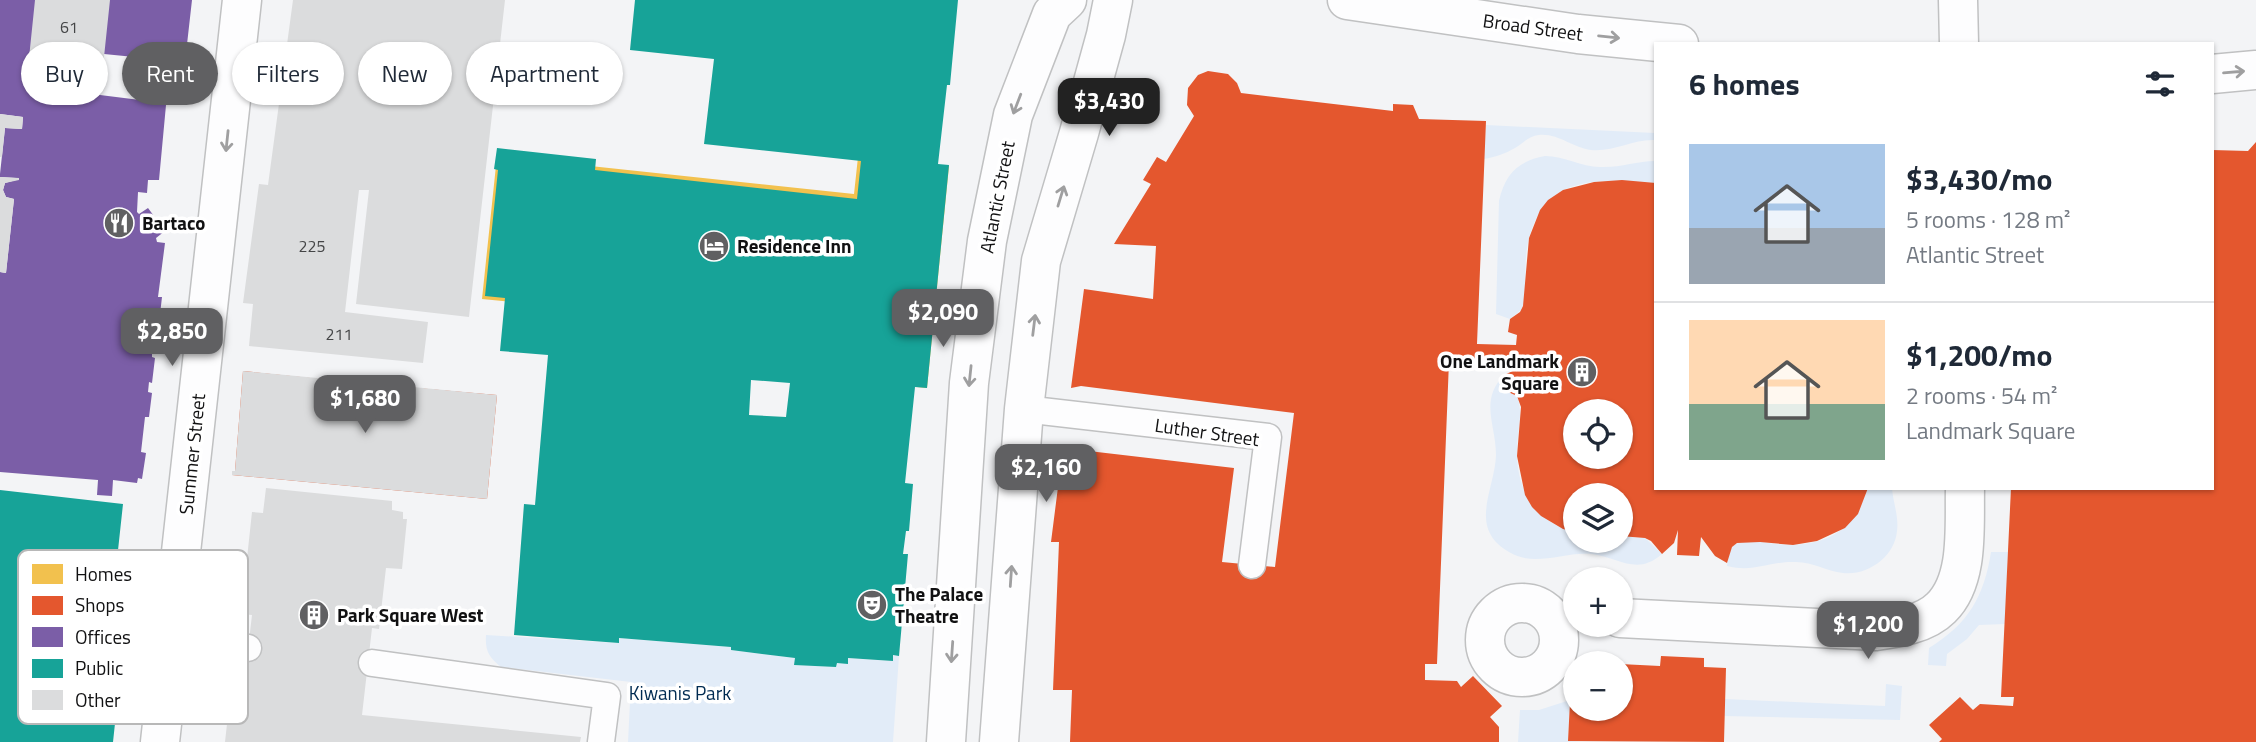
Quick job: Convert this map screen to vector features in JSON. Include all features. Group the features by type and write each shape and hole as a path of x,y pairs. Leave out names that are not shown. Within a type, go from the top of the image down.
{"main road":[{"name":"Summer Street","path":"181,550 243,0"},
{"name":"Atlantic Street","path":"946,742 969,383 987,241 1013,114 1052,14 1067,0"},
{"path":"999,742 1024,409 1041,261 1079,133 1113,0"},
{"name":"Broad Street","path":"1347,0 1578,34 1659,42"},
{"path":"1958,0 1959,42"},
{"path":"2214,74 2256,70"},
{"path":"1633,619 1876,631 1903,627 1924,619 1941,608 1954,590 1962,554 1965,490"},
{"name":"Summer Street","path":"160,742 162,724"}],"lane":[{"name":"Luther Street","path":"1024,409 1268,437 1252,565"},
{"path":"372,663 607,696 601,742"}],"green space":[{"path":"1486,125 1654,133 1654,140 1599,150 1578,147 1553,136 1539,135 1507,152 1484,159"},
{"path":"1545,156 1600,167 1654,161 1654,183 1591,182 1573,186 1544,206 1534,224 1527,248 1524,303 1521,310 1510,319 1496,314 1499,201 1505,183 1514,170"},
{"path":"1504,375 1506,390 1517,396 1520,416 1517,450 1520,478 1531,503 1539,513 1563,529 1563,553 1633,553 1633,537 1645,538 1662,554 1644,564 1636,565 1592,554 1529,559 1509,552 1496,542 1489,532 1486,508 1495,468 1490,404 1496,385"},
{"path":"1867,490 1892,490 1897,515 1895,540 1886,556 1871,568 1843,573 1796,562 1754,568 1727,566 1732,548 1737,543 1754,541 1793,545 1821,540 1844,527 1862,504"},
{"path":"1991,552 2008,552 2005,624 1979,625 1967,639 1947,654 1946,666 1928,665 1929,648 1964,619 1979,596"},
{"name":"Kiwanis Park","path":"486,635 618,643 619,638 731,647 731,650 795,658 795,665 836,667 837,663 848,663 848,658 892,661 893,655 899,656 893,742 628,742 631,682 501,667 489,653"},
{"path":"1886,684 1902,686 1900,720 1724,716 1725,699 1885,706"},
{"path":"1563,702 1563,721 1569,721 1568,741 1580,742 1518,742 1520,710 1539,710"}],"building: Homes":[{"name":"Residence Inn","path":"497,156 854,194 858,157 949,166 927,388 816,377 820,333 482,299"}],"building: Shops":[{"path":"1208,71 1228,74 1237,83 1241,93 1393,111 1393,104 1413,105 1419,119 1486,121 1477,344 1516,345 1517,335 1508,332 1510,319 1520,312 1523,306 1529,238 1540,210 1548,200 1563,190 1594,182 1622,180 1654,183 1654,490 1867,490 1858,514 1845,528 1817,541 1793,545 1737,543 1732,547 1727,563 1715,556 1701,537 1699,556 1677,555 1678,530 1674,543 1662,554 1651,541 1633,537 1633,483 1563,483 1563,529 1541,516 1525,495 1517,456 1521,407 1517,396 1506,391 1504,375 1515,370 1515,365 1449,361 1437,664 1425,664 1425,680 1457,681 1461,687 1473,676 1502,706 1490,717 1499,727 1499,742 1070,742 1072,690 1053,690 1059,542 1051,542 1063,448 1234,468 1222,562 1275,567 1294,413 1081,386 1071,388 1084,289 1153,299 1156,246 1114,244 1151,184 1143,180 1157,157 1166,162 1194,116 1187,105 1188,88 1198,75"},
{"path":"2256,142 2256,742 1939,742 1942,739 1929,725 1960,697 1973,710 1980,704 2013,706 2014,697 2001,697 2011,490 2214,490 2214,150 2248,151"},
{"path":"243,371 320,379 317,407 357,411 360,383 497,395 487,499 232,475 232,471 235,471"},
{"path":"1661,656 1704,658 1704,667 1726,668 1724,742 1568,741 1569,721 1633,721 1633,665 1660,666"}],"building: Offices":[{"path":"0,0 192,0 187,42 122,42 122,56 108,54 108,42 21,42 21,105 108,105 108,96 122,98 122,105 166,105 159,180 148,180 147,193 138,192 137,212 139,214 148,208 165,231 156,238 157,242 165,243 158,297 162,297 159,323 156,322 155,326 159,326 156,353 152,352 152,357 155,358 152,383 149,382 148,392 152,393 149,417 145,417 141,452 146,453 142,479 138,478 137,483 113,480 112,496 97,495 98,480 0,472 0,272 6,273 14,199 6,197 3,190 5,183 16,178 0,177 0,174 5,128 22,129 23,117 0,114"}],"building: Public":[{"path":"635,0 958,0 950,85 947,85 938,164 949,165 927,388 915,387 905,483 913,484 909,531 906,531 903,554 908,554 899,656 893,655 893,661 848,658 848,664 837,663 836,667 794,665 795,658 731,650 731,647 619,638 619,643 514,635 524,504 535,505 548,355 500,351 505,298 485,296 498,170 494,169 497,148 596,159 595,170 857,199 861,161 704,144 714,59 630,50","holes":["751,380 790,383 786,417 749,415"]},
{"path":"0,490 123,504 118,550 18,550 18,724 115,724 113,742 0,742"}],"building: Other":[{"path":"35,0 110,0 106,42 31,42"},
{"path":"293,0 505,0 500,42 466,42 466,105 493,105 469,317 356,304 369,190 359,190 345,312 428,322 423,363 249,346 253,304 243,303 259,184 268,185 279,105 344,105 344,42 287,42"},
{"path":"0,114 23,117 22,129 5,128 2,157 0,157"},
{"path":"0,177 19,178 5,183 3,190 6,197 14,199 6,273 0,272"},
{"path":"243,371 497,395 487,499 232,475 232,471 235,471"},
{"name":"Park Square West","path":"266,488 392,501 392,510 403,512 403,519 407,519 402,569 386,568 379,629 372,628 362,715 581,737 580,742 225,742 227,724 248,724 248,649 252,615 248,615 248,550 252,512 263,513"}],"place":[{"name":"Bartaco","path":"119,223"},
{"name":"Residence Inn","path":"714,246"},
{"name":"One Landmark Square","path":"1582,372"},
{"name":"The Palace Theatre","path":"872,605"},
{"name":"Park Square West","path":"314,615"}]}
